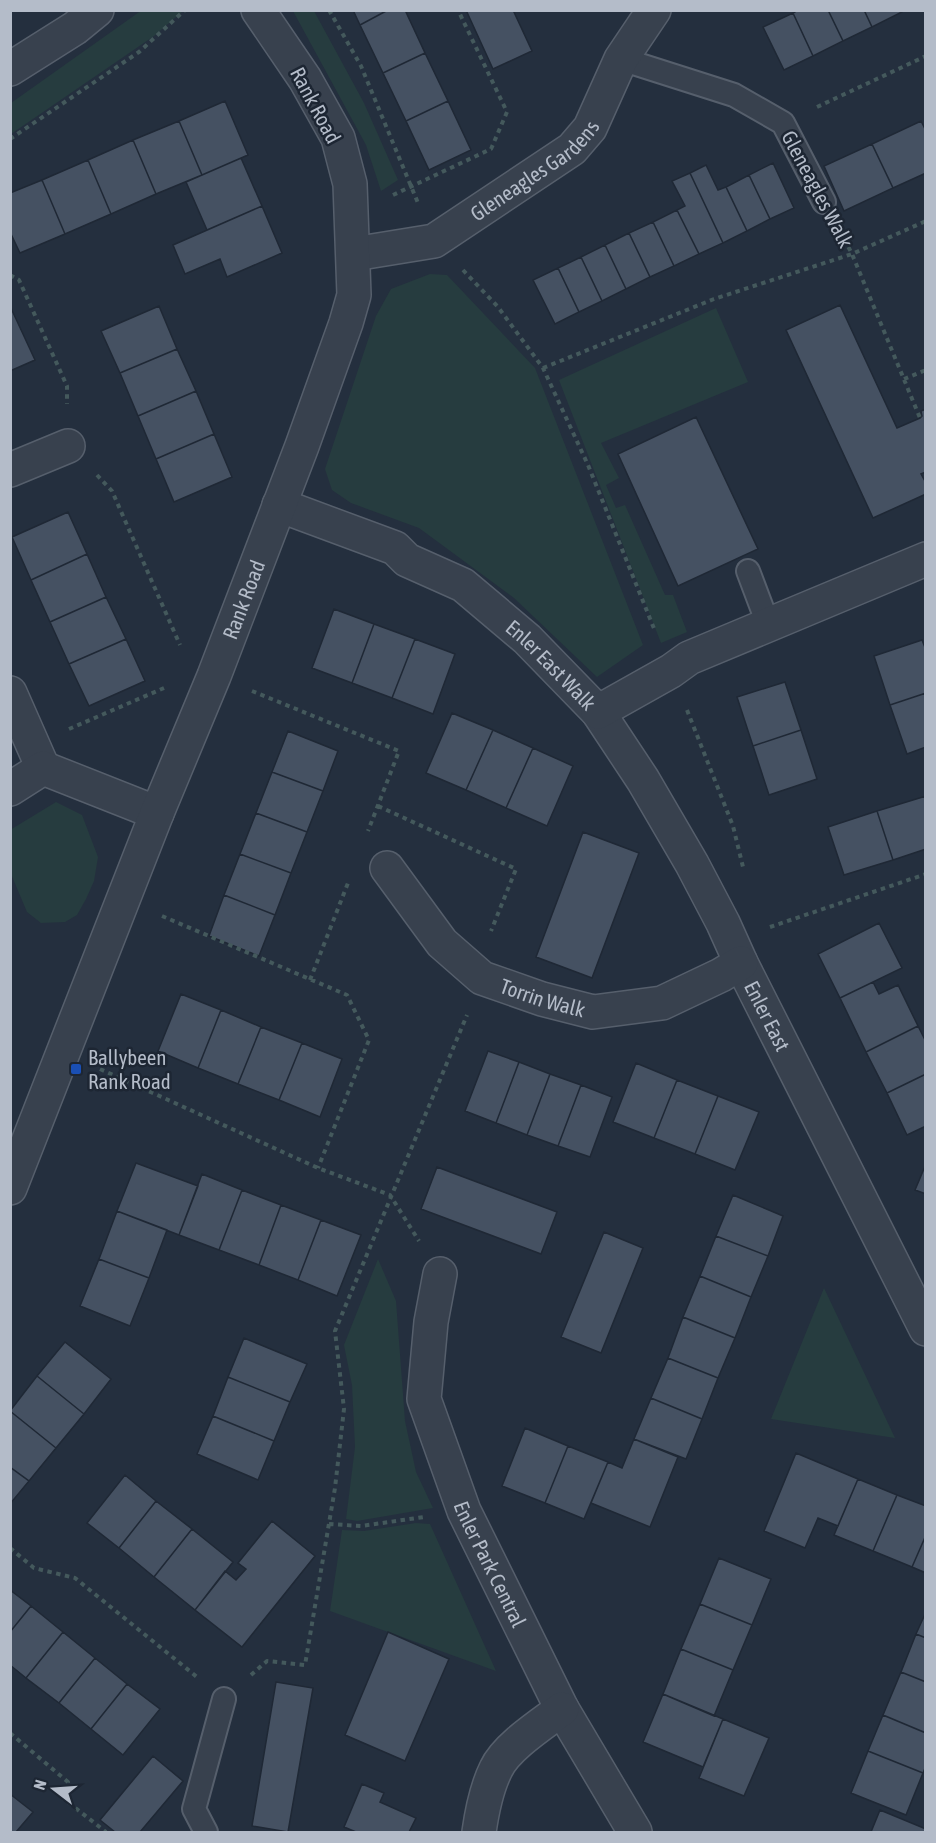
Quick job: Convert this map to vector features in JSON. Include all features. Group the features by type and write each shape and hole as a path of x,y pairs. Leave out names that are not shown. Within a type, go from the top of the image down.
{"street":[{"path":"10,69 75,28 97,10"},
{"name":"Rank Road","path":"10,1188 157,813 214,676 279,505 354,296 350,184 338,138 305,79 258,10"},
{"name":"Gleneagles Gardens","path":"354,254 434,241 572,149 590,128 621,58 654,10"},
{"path":"10,470 68,446"},
{"name":"Enler East Walk","path":"279,505 395,548 408,560 463,585 527,639 598,712 671,671 689,658 926,558"},
{"path":"10,693 43,768 157,813"},
{"name":"Enler East","path":"598,712 643,780 723,923 926,1329"},
{"path":"10,789 43,768"},
{"name":"Torrin Walk","path":"387,868 442,943 478,975 542,999 593,1012 662,1003 741,963"},
{"name":"Enler Park Central","path":"440,1274 431,1322 424,1399 464,1511 562,1709 635,1833"},
{"path":"479,1833 484,1803 496,1767 524,1736 562,1709"}],"lane":[{"name":"Gleneagles Walk","path":"621,58 734,96 783,123 824,201"},
{"path":"748,571 768,624"},
{"path":"206,1833 194,1809 224,1699"}],"path":[{"path":"10,139 139,52 185,10"},
{"path":"329,10 361,66 434,241 498,306 543,368 588,465 733,826 747,880 723,923 771,927 926,874"},
{"path":"351,214 491,149 507,112 458,10"},
{"path":"783,123 926,56"},
{"name":"Gleneagles Walk","path":"824,201 852,254 920,418"},
{"path":"543,368 714,299 852,254 926,221"},
{"path":"10,275 19,280 67,386 68,446 112,491 183,651"},
{"path":"904,379 926,370"},
{"path":"66,730 168,686"},
{"path":"243,687 399,751 365,839"},
{"path":"10,1548 34,1568 75,1578 224,1699 267,1661 305,1665 329,1524 344,1409 335,1331 478,975 516,869 378,806"},
{"path":"310,980 348,882"},
{"path":"162,916 347,995 369,1040 318,1168"},
{"path":"91,1065 318,1168 390,1196 440,1274"},
{"path":"329,1524 361,1526 431,1517"},
{"path":"10,1733 68,1782 64,1799 106,1833"}],"green space":[{"path":"142,10 183,11 154,36 11,134 11,103"},
{"path":"293,11 314,11 364,103 398,180 381,191 366,145"},
{"path":"430,274 447,275 535,368 643,645 597,677 514,598 419,528 351,503 332,490 325,469 376,316 391,289"},
{"path":"716,308 748,382 601,443 619,478 606,485 616,508 625,505 665,595 673,595 687,632 661,643 559,380"},
{"path":"56,802 82,815 98,857 94,881 77,915 65,922 41,923 27,912 11,874 10,830"},
{"path":"378,1259 396,1301 405,1421 416,1472 433,1508 357,1521 346,1519 355,1447 352,1385 344,1345"},
{"path":"824,1288 895,1438 771,1419"},
{"path":"416,1523 430,1524 496,1671 330,1611 342,1530 364,1531"}],"building":[{"path":"353,10 388,10 360,25"},
{"path":"388,10 405,10 425,53 383,73 360,25"},
{"path":"466,10 513,10 532,51 493,69"},
{"path":"798,10 828,10 843,41 813,56 793,13"},
{"path":"828,10 864,10 872,27 843,41"},
{"path":"864,10 901,10 902,12 872,27"},
{"path":"793,13 813,56 784,70 763,27"},
{"path":"425,53 448,101 406,121 383,73"},
{"path":"225,101 248,155 202,175 179,121"},
{"path":"448,101 471,150 429,170 406,121"},
{"path":"179,121 202,175 156,194 133,140"},
{"path":"921,121 926,131 926,173 893,188 872,144"},
{"path":"133,140 156,194 111,214 88,160"},
{"path":"872,144 893,188 844,211 824,166"},
{"path":"241,158 262,206 207,230 186,182"},
{"path":"88,160 111,214 65,234 42,180"},
{"path":"773,163 794,208 770,219 749,175"},
{"path":"706,165 718,190 726,187 747,231 723,243 690,173"},
{"path":"690,173 723,243 699,254 677,210 685,206 672,181"},
{"path":"749,175 770,219 747,231 726,187"},
{"path":"42,180 65,234 20,253 10,232 10,193"},
{"path":"262,206 282,253 227,277 220,259 185,274 173,245"},
{"path":"677,210 699,254 674,266 653,222"},
{"path":"653,222 674,266 650,277 629,233"},
{"path":"629,233 650,277 626,289 605,245"},
{"path":"605,245 626,289 602,301 581,257"},
{"path":"581,257 602,301 579,312 558,268"},
{"path":"558,268 579,312 555,324 533,280"},
{"path":"840,305 897,428 920,418 921,411 926,409 926,472 921,474 926,483 926,494 873,518 786,330"},
{"path":"10,306 35,360 10,371"},
{"path":"159,306 177,349 120,373 101,331"},
{"path":"177,349 196,391 138,416 120,373"},
{"path":"196,391 214,434 156,459 138,416"},
{"path":"696,417 758,549 678,586 618,454"},
{"path":"214,434 232,477 174,502 156,459"},
{"path":"68,512 87,554 31,580 12,537"},
{"path":"87,554 106,597 50,622 31,580"},
{"path":"106,597 126,639 69,664 50,622"},
{"path":"334,609 374,624 352,683 312,668"},
{"path":"374,624 415,639 392,698 352,683"},
{"path":"126,639 145,681 89,706 69,664"},
{"path":"415,639 455,654 433,714 392,698"},
{"path":"922,640 926,650 926,693 890,705 874,656"},
{"path":"785,682 801,730 753,746 737,697"},
{"path":"926,693 926,747 907,754 890,705"},
{"path":"452,713 493,730 466,790 426,773"},
{"path":"493,730 533,748 506,808 466,790"},
{"path":"801,730 817,779 769,795 753,746"},
{"path":"288,731 338,751 323,791 272,772"},
{"path":"533,748 573,766 547,826 506,808"},
{"path":"272,772 323,791 307,832 256,813"},
{"path":"926,796 926,849 893,860 877,811"},
{"path":"877,811 893,860 844,875 828,827"},
{"path":"256,813 307,832 291,873 240,854"},
{"path":"583,832 639,853 592,978 536,957"},
{"path":"240,854 291,873 275,915 224,895"},
{"path":"224,895 275,915 259,956 209,936"},
{"path":"879,923 902,968 840,998 818,954"},
{"path":"873,982 879,994 898,985 918,1026 866,1052 840,998"},
{"path":"181,994 221,1010 198,1068 158,1051"},
{"path":"221,1010 261,1027 238,1084 198,1068"},
{"path":"918,1026 926,1042 926,1074 887,1093 866,1052"},
{"path":"261,1027 302,1043 279,1100 238,1084"},
{"path":"302,1043 342,1059 320,1117 279,1100"},
{"path":"488,1051 519,1062 496,1123 465,1111"},
{"path":"519,1062 550,1074 527,1135 496,1123"},
{"path":"636,1063 677,1080 654,1138 613,1122"},
{"path":"550,1074 581,1085 558,1146 527,1135"},
{"path":"926,1074 926,1126 907,1135 887,1093"},
{"path":"677,1080 718,1096 695,1154 654,1138"},
{"path":"581,1085 612,1097 590,1157 558,1146"},
{"path":"718,1096 759,1112 735,1170 695,1154"},
{"path":"136,1163 198,1186 179,1235 117,1211"},
{"path":"926,1164 926,1194 915,1190"},
{"path":"437,1167 557,1212 541,1254 421,1209"},
{"path":"202,1174 242,1190 219,1250 179,1235"},
{"path":"242,1190 281,1205 259,1265 219,1250"},
{"path":"733,1195 783,1216 768,1256 716,1236"},
{"path":"281,1205 321,1220 298,1280 259,1265"},
{"path":"117,1211 167,1230 149,1278 99,1259"},
{"path":"321,1220 361,1235 337,1296 298,1280"},
{"path":"604,1232 643,1248 601,1353 561,1337"},
{"path":"716,1236 768,1256 751,1297 700,1276"},
{"path":"99,1259 149,1278 130,1326 80,1306"},
{"path":"700,1276 751,1297 735,1338 683,1317"},
{"path":"683,1317 735,1338 718,1378 668,1358"},
{"path":"244,1338 307,1364 290,1402 228,1377"},
{"path":"65,1342 111,1379 84,1414 37,1376"},
{"path":"668,1358 718,1378 702,1419 651,1398"},
{"path":"37,1376 84,1414 56,1448 10,1411"},
{"path":"228,1377 290,1402 274,1441 213,1416"},
{"path":"651,1398 702,1419 686,1459 634,1439"},
{"path":"10,1411 56,1448 29,1481 10,1467"},
{"path":"213,1416 274,1441 258,1480 197,1454"},
{"path":"525,1428 568,1446 545,1503 502,1486"},
{"path":"634,1439 678,1457 650,1527 591,1503 608,1462 622,1468"},
{"path":"568,1446 608,1462 584,1519 545,1503"},
{"path":"796,1453 858,1479 838,1526 818,1518 805,1548 764,1531"},
{"path":"10,1467 29,1481 10,1504"},
{"path":"125,1475 156,1501 119,1548 87,1523"},
{"path":"858,1479 897,1495 873,1551 834,1535"},
{"path":"897,1495 926,1506 926,1535 912,1567 873,1551"},
{"path":"156,1501 192,1529 154,1577 119,1548"},
{"path":"272,1521 315,1556 242,1647 195,1610 225,1571 236,1580 246,1569 238,1563"},
{"path":"192,1529 233,1562 195,1610 154,1577"},
{"path":"926,1535 926,1573 912,1567"},
{"path":"719,1558 771,1579 752,1625 700,1604"},
{"path":"10,1590 31,1606 10,1632"},
{"path":"700,1604 752,1625 733,1670 681,1649"},
{"path":"31,1606 63,1632 26,1678 10,1665 10,1632"},
{"path":"926,1612 926,1638 916,1634"},
{"path":"63,1632 95,1658 59,1703 26,1678"},
{"path":"388,1632 449,1659 405,1761 345,1735"},
{"path":"916,1634 926,1638 926,1682 901,1672"},
{"path":"681,1649 733,1670 714,1716 663,1694"},
{"path":"95,1658 127,1684 91,1729 59,1703"},
{"path":"901,1672 926,1682 926,1733 883,1715"},
{"path":"276,1682 313,1688 288,1832 252,1826"},
{"path":"127,1684 160,1709 123,1755 91,1729"},
{"path":"663,1694 723,1719 703,1767 643,1742"},
{"path":"883,1715 926,1733 926,1766 923,1773 868,1751"},
{"path":"723,1719 769,1738 744,1796 699,1778"},
{"path":"868,1751 923,1773 906,1815 851,1793"},
{"path":"153,1756 183,1781 140,1832 115,1832 100,1820"},
{"path":"362,1784 384,1793 380,1802 416,1818 409,1832 356,1832 344,1827"},
{"path":"10,1794 33,1812 16,1832 10,1832"},
{"path":"880,1810 926,1829 926,1832 871,1832"}],"place":[{"name":"Ballybeen Rank Road","path":"76,1069"}]}
